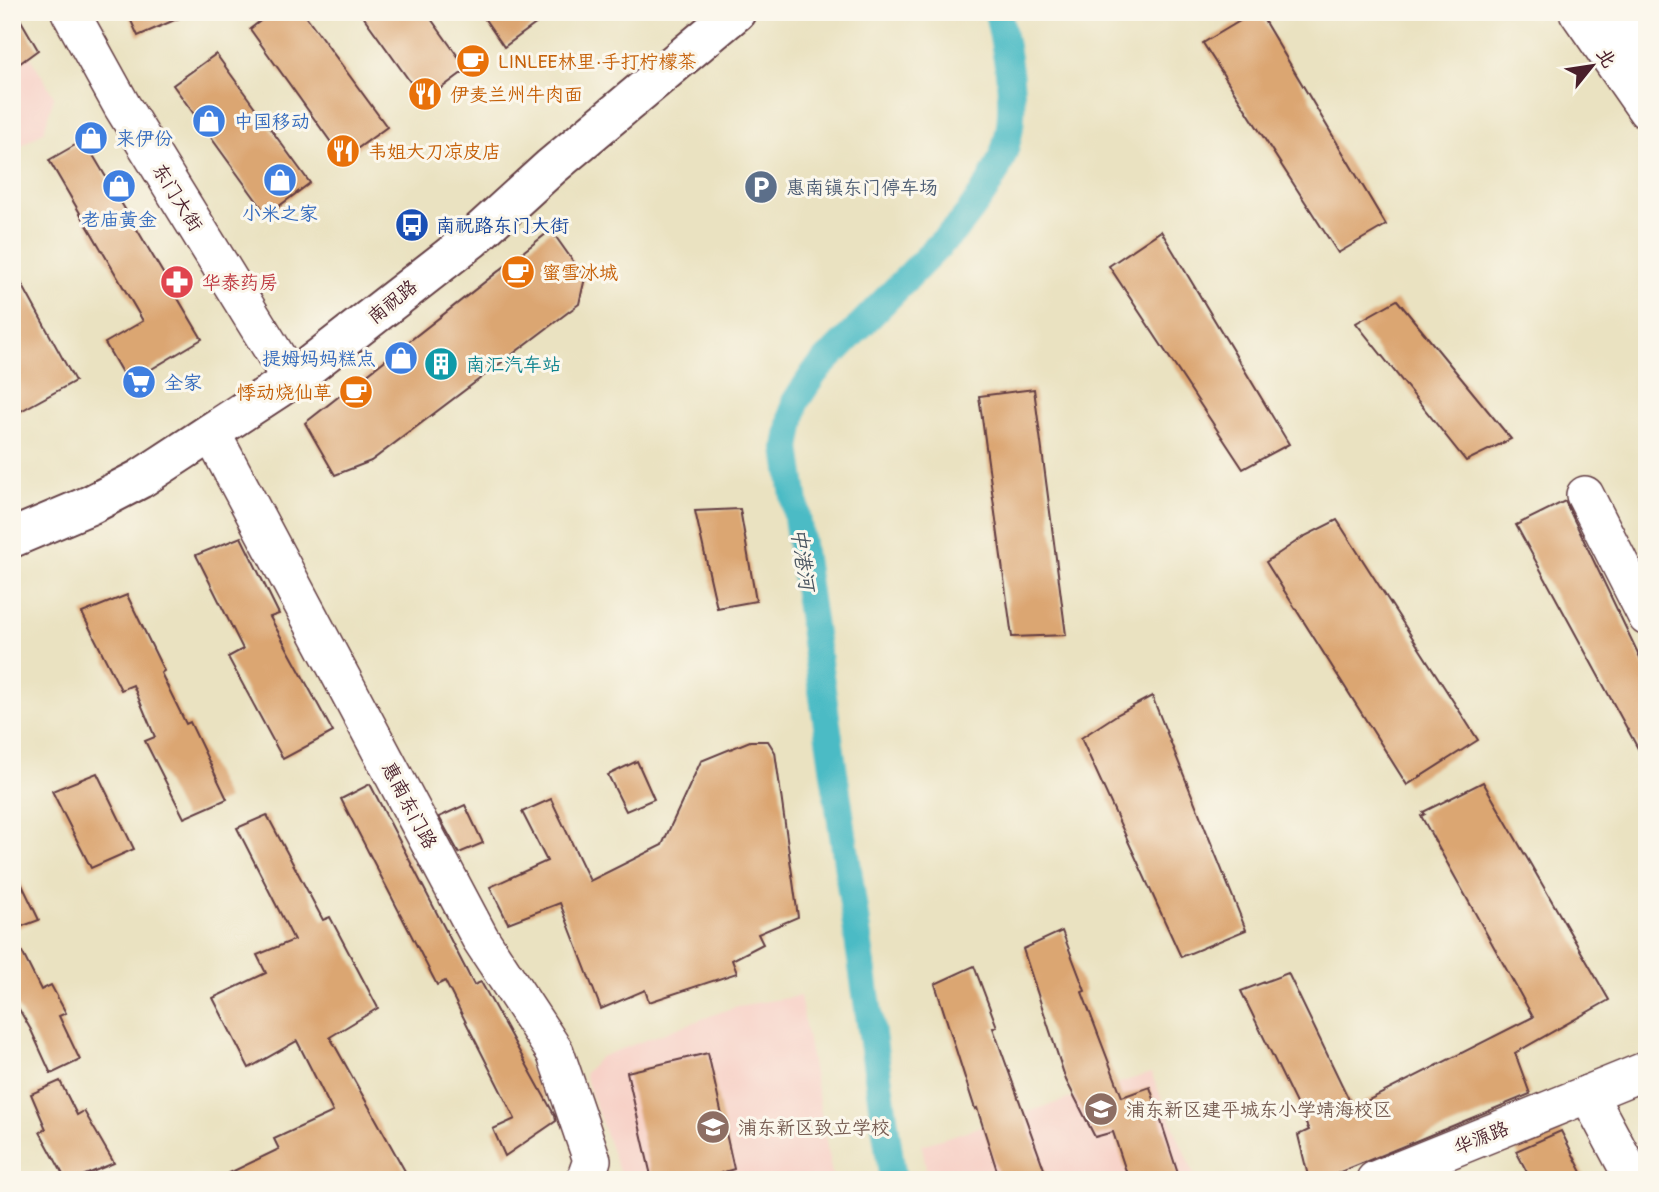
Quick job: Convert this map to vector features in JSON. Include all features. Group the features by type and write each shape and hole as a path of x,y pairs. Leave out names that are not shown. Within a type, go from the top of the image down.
{"main road":[{"name":"南祝路","path":"12,538 90,505 140,479 291,380 472,239 551,167 736,12"}],"street":[{"name":"东门大街","path":"70,12 122,106 291,380"},
{"path":"1578,12 1647,111"},
{"path":"1611,12 1647,64"},
{"name":"惠南东门路","path":"211,432 480,938 555,1052 593,1160 585,1180"},
{"path":"1585,495 1647,617"},
{"name":"华源路","path":"1375,1180 1647,1070"},
{"path":"1588,1094 1634,1180"}],"shaded area":[{"path":"12,26 54,96 44,131 12,152"},
{"name":"浦东新区致立学校","path":"800,996 833,1180 622,1180 584,1074 600,1057 737,1006"},
{"name":"浦东新区建平城东小学靖海校区","path":"1151,1073 1196,1180 928,1180 922,1145"}],"building":[{"path":"12,12 16,12 38,50 12,69"},
{"path":"127,12 193,12 138,36"},
{"path":"272,12 303,12 387,127 343,159 250,29"},
{"path":"360,12 426,12 467,69 424,101"},
{"path":"480,12 552,12 504,47"},
{"path":"1259,12 1386,225 1338,253 1203,43"},
{"path":"216,54 310,183 267,215 173,85"},
{"path":"84,140 202,339 128,383 105,343 143,321 49,160"},
{"name":"南汇汽车站","path":"551,230 585,278 579,304 371,461 335,475 305,423"},
{"path":"1161,231 1289,444 1243,469 1109,266"},
{"path":"12,266 75,381 19,412 12,400"},
{"path":"1397,300 1511,439 1466,461 1356,323"},
{"path":"1034,389 1066,635 1012,637 979,396"},
{"path":"1565,501 1647,672 1647,765 1516,525"},
{"path":"740,509 756,601 717,608 695,511"},
{"path":"1337,520 1478,740 1407,785 1266,562 1303,537"},
{"path":"241,537 279,614 270,617 333,732 283,759 228,657 243,649 196,555"},
{"path":"127,595 186,724 190,722 227,799 184,818 145,741 155,737 133,685 121,690 82,613"},
{"path":"1152,696 1246,930 1181,957 1081,738"},
{"path":"750,741 768,741 775,752 798,917 758,934 763,944 732,960 737,973 649,1002 645,990 601,1009 560,903 508,923 490,887 547,861 522,812 551,799 590,881 662,845 701,761"},
{"path":"637,761 654,799 626,811 608,775"},
{"path":"97,773 134,849 91,868 52,791"},
{"path":"1483,782 1609,1000 1515,1053 1530,1094 1321,1180 1309,1180 1298,1135 1309,1130 1241,991 1288,973 1353,1108 1533,1017 1421,816 1425,814 1423,812"},
{"path":"370,784 474,985 481,982 555,1116 556,1121 505,1156 493,1129 515,1119 445,981 437,985 341,799"},
{"path":"465,805 483,843 459,853 439,817"},
{"path":"267,815 323,920 330,917 378,1008 330,1037 410,1180 215,1180 279,1149 274,1139 333,1112 297,1041 249,1068 213,998 266,973 257,955 294,940 237,828"},
{"path":"12,864 39,920 12,930"},
{"path":"1062,931 1122,1097 1150,1087 1180,1180 1129,1180 1113,1132 1095,1137 1066,1080 1023,949"},
{"path":"12,932 41,990 51,985 66,1013 59,1016 80,1060 51,1074 12,997"},
{"path":"974,966 997,1027 993,1028 1048,1180 1000,1180 977,1108 975,1109 935,984"},
{"path":"708,1053 734,1169 721,1173 723,1180 652,1180 627,1072"},
{"path":"60,1081 77,1115 84,1111 114,1163 73,1180 66,1180 40,1132 46,1129 31,1094"},
{"path":"1561,1131 1586,1180 1531,1180 1516,1151"}],"waterway":[{"name":"中港河","path":"893,1180 787,448 795,402 815,372 961,223 983,194 995,172 1008,137 1011,106 1009,74 998,12"}],"place":[{"name":"LINLEE林里·手打柠檬茶","path":"473,61"},
{"name":"伊麦兰州牛肉面","path":"425,94"},
{"name":"中国移动","path":"209,121"},
{"name":"来伊份","path":"91,138"},
{"name":"韦姐大刀凉皮店","path":"343,151"},
{"name":"小米之家","path":"280,180"},
{"name":"老庙黄金","path":"119,186"},
{"name":"惠南镇东门停车场","path":"761,187"},
{"name":"南祝路东门大街","path":"412,225"},
{"name":"蜜雪冰城","path":"518,272"},
{"name":"华泰药房","path":"177,282"},
{"name":"提姆妈妈糕点","path":"401,358"},
{"name":"南汇汽车站","path":"441,364"},
{"name":"全家","path":"139,382"},
{"name":"悸动烧仙草","path":"356,392"},
{"name":"浦东新区建平城东小学靖海校区","path":"1101,1109"},
{"name":"浦东新区致立学校","path":"713,1127"}]}
